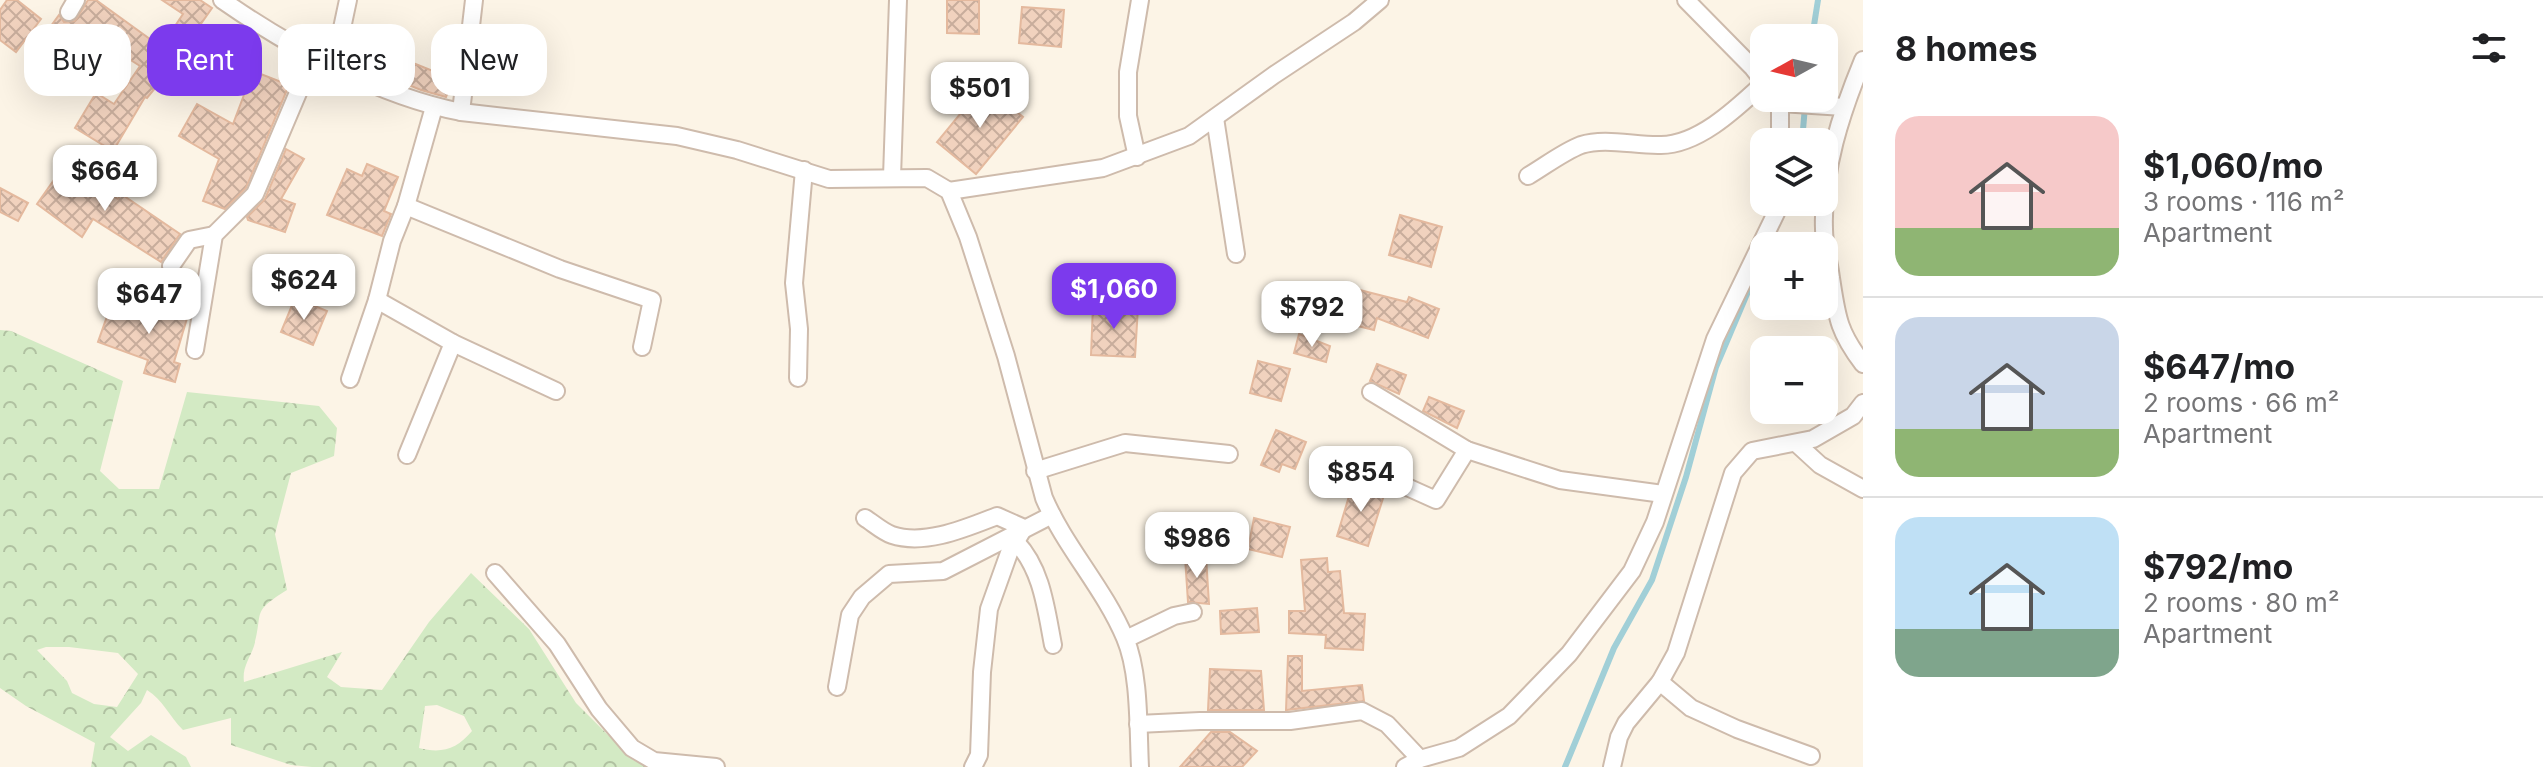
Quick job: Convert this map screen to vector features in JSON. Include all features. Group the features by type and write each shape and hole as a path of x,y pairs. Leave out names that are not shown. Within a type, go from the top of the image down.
{"street":[{"path":"222,0 278,33"},
{"path":"343,24 348,0"},
{"path":"461,112 474,0"},
{"path":"892,177 898,0"},
{"path":"1137,157 1128,116 1128,72 1140,0"},
{"path":"949,191 1103,168 1189,136 1354,22 1380,0"},
{"path":"1686,0 1750,65"},
{"path":"1838,103 1862,63"},
{"path":"1528,176 1582,145 1665,146 1702,132 1726,118 1750,95"},
{"path":"171,266 189,240 214,235 255,194 297,96"},
{"path":"405,96 434,107 461,112 677,136 829,179 927,178 949,191 968,237 1006,356 1035,471 1052,515 1126,639 1133,673 1140,767"},
{"path":"350,379 377,300 434,107"},
{"path":"1835,112 1824,229 1837,319 1863,364"},
{"path":"1215,118 1236,254"},
{"path":"798,378 799,329 794,283 804,170"},
{"path":"406,206 546,264 652,300 642,347"},
{"path":"1138,724 1290,721 1362,711 1387,724 1413,763 1459,748 1509,716 1569,654 1632,571 1655,522 1715,339 1775,216"},
{"path":"195,350 214,235"},
{"path":"377,300 453,343 556,391"},
{"path":"407,455 453,343"},
{"path":"1371,392 1467,450 1560,480 1663,494"},
{"path":"1612,767 1619,737 1626,723 1660,682 1676,653 1733,473 1752,451 1796,443 1826,433 1853,416 1863,403"},
{"path":"1035,471 1125,443 1229,454"},
{"path":"1796,443 1820,465 1863,489"},
{"path":"1367,469 1436,500 1467,450"},
{"path":"837,687 850,615 871,589 889,574 943,571 1020,535 1052,515"},
{"path":"865,518 892,535 921,537 961,530 997,516 1020,535 1029,555 1053,645"},
{"path":"973,767 979,755 982,672 989,609 1009,553 1020,535"},
{"path":"495,573 557,644 599,709 632,748 654,761 716,767"},
{"path":"1126,639 1174,616 1193,612"},
{"path":"1660,682 1691,708 1737,729 1811,756"}],"green space":[{"path":"0,330 11,331 123,381 100,471 119,489 159,489 187,392 319,406 337,428 334,456 291,473 275,534 287,590 260,614 244,682 342,652 327,677 341,687 382,690 429,622 471,573 529,629 576,703 633,760 648,767 291,765 231,745 231,718 183,730 147,690 141,703 110,737 128,751 151,735 186,757 191,767 91,767 95,743 26,706 0,688","holes":["46,647 118,653 138,674 117,707 94,704 72,693 67,681 37,650","437,705 464,716 472,731 461,742 448,748 419,748 425,706"]}],"building":[{"path":"7,0 17,0 41,19 37,24 24,24 24,41 16,52 0,40 0,10"},
{"path":"88,0 96,0 129,24 52,24 59,15 64,22 75,21"},
{"path":"162,0 200,0 212,8 201,24 176,24 183,14"},
{"path":"947,0 979,0 979,34 947,33"},
{"path":"1022,7 1064,10 1061,47 1019,43"},
{"path":"131,25 147,37 149,96 145,97 113,151 75,128 94,96 101,96 114,104 119,96 131,96 131,79 140,66 131,60"},
{"path":"415,64 431,70 431,93 415,88"},
{"path":"262,74 278,81 278,96 284,96 246,188 225,209 203,201 219,159 179,136 197,104 233,124 244,96 262,96"},
{"path":"984,85 1023,117 976,174 937,142"},
{"path":"286,149 304,159 281,199 295,204 285,232 248,220 247,217 265,199"},
{"path":"65,164 118,199 121,194 180,234 161,262 93,219 82,237 37,204"},
{"path":"367,164 398,177 384,211 391,214 382,236 327,215 347,169 362,176"},
{"path":"0,188 28,203 18,221 0,212"},
{"path":"1400,215 1442,227 1431,267 1389,255"},
{"path":"1348,287 1407,302 1409,297 1439,309 1428,338 1377,318 1374,330 1341,322"},
{"path":"164,296 191,305 174,362 180,364 175,382 144,373 148,360 98,342 111,305 156,321"},
{"path":"295,298 327,311 313,345 281,332"},
{"path":"1093,305 1138,307 1135,357 1091,355"},
{"path":"1299,334 1330,346 1326,362 1294,353"},
{"path":"1258,361 1290,369 1281,401 1250,393"},
{"path":"1377,364 1406,375 1399,394 1370,381"},
{"path":"1429,397 1464,411 1457,428 1423,411"},
{"path":"1276,430 1306,442 1295,469 1282,464 1279,472 1261,465"},
{"path":"1353,483 1385,492 1368,546 1337,536"},
{"path":"1254,518 1290,527 1282,557 1248,549"},
{"path":"1206,556 1209,604 1188,602 1185,557"},
{"path":"1327,558 1328,572 1340,571 1344,613 1365,614 1363,650 1325,648 1326,635 1289,633 1289,611 1305,611 1301,560"},
{"path":"1257,608 1259,632 1221,634 1220,611"},
{"path":"1288,656 1302,656 1302,691 1362,685 1364,701 1286,710"},
{"path":"1210,669 1261,671 1264,710 1208,710"},
{"path":"1211,732 1230,732 1257,751 1242,767 1180,767"}],"waterway":[{"path":"1814,24 1818,0"},
{"path":"1803,128 1804,112"},
{"path":"1565,767 1614,648 1652,580 1686,477 1716,367 1750,287"}]}
